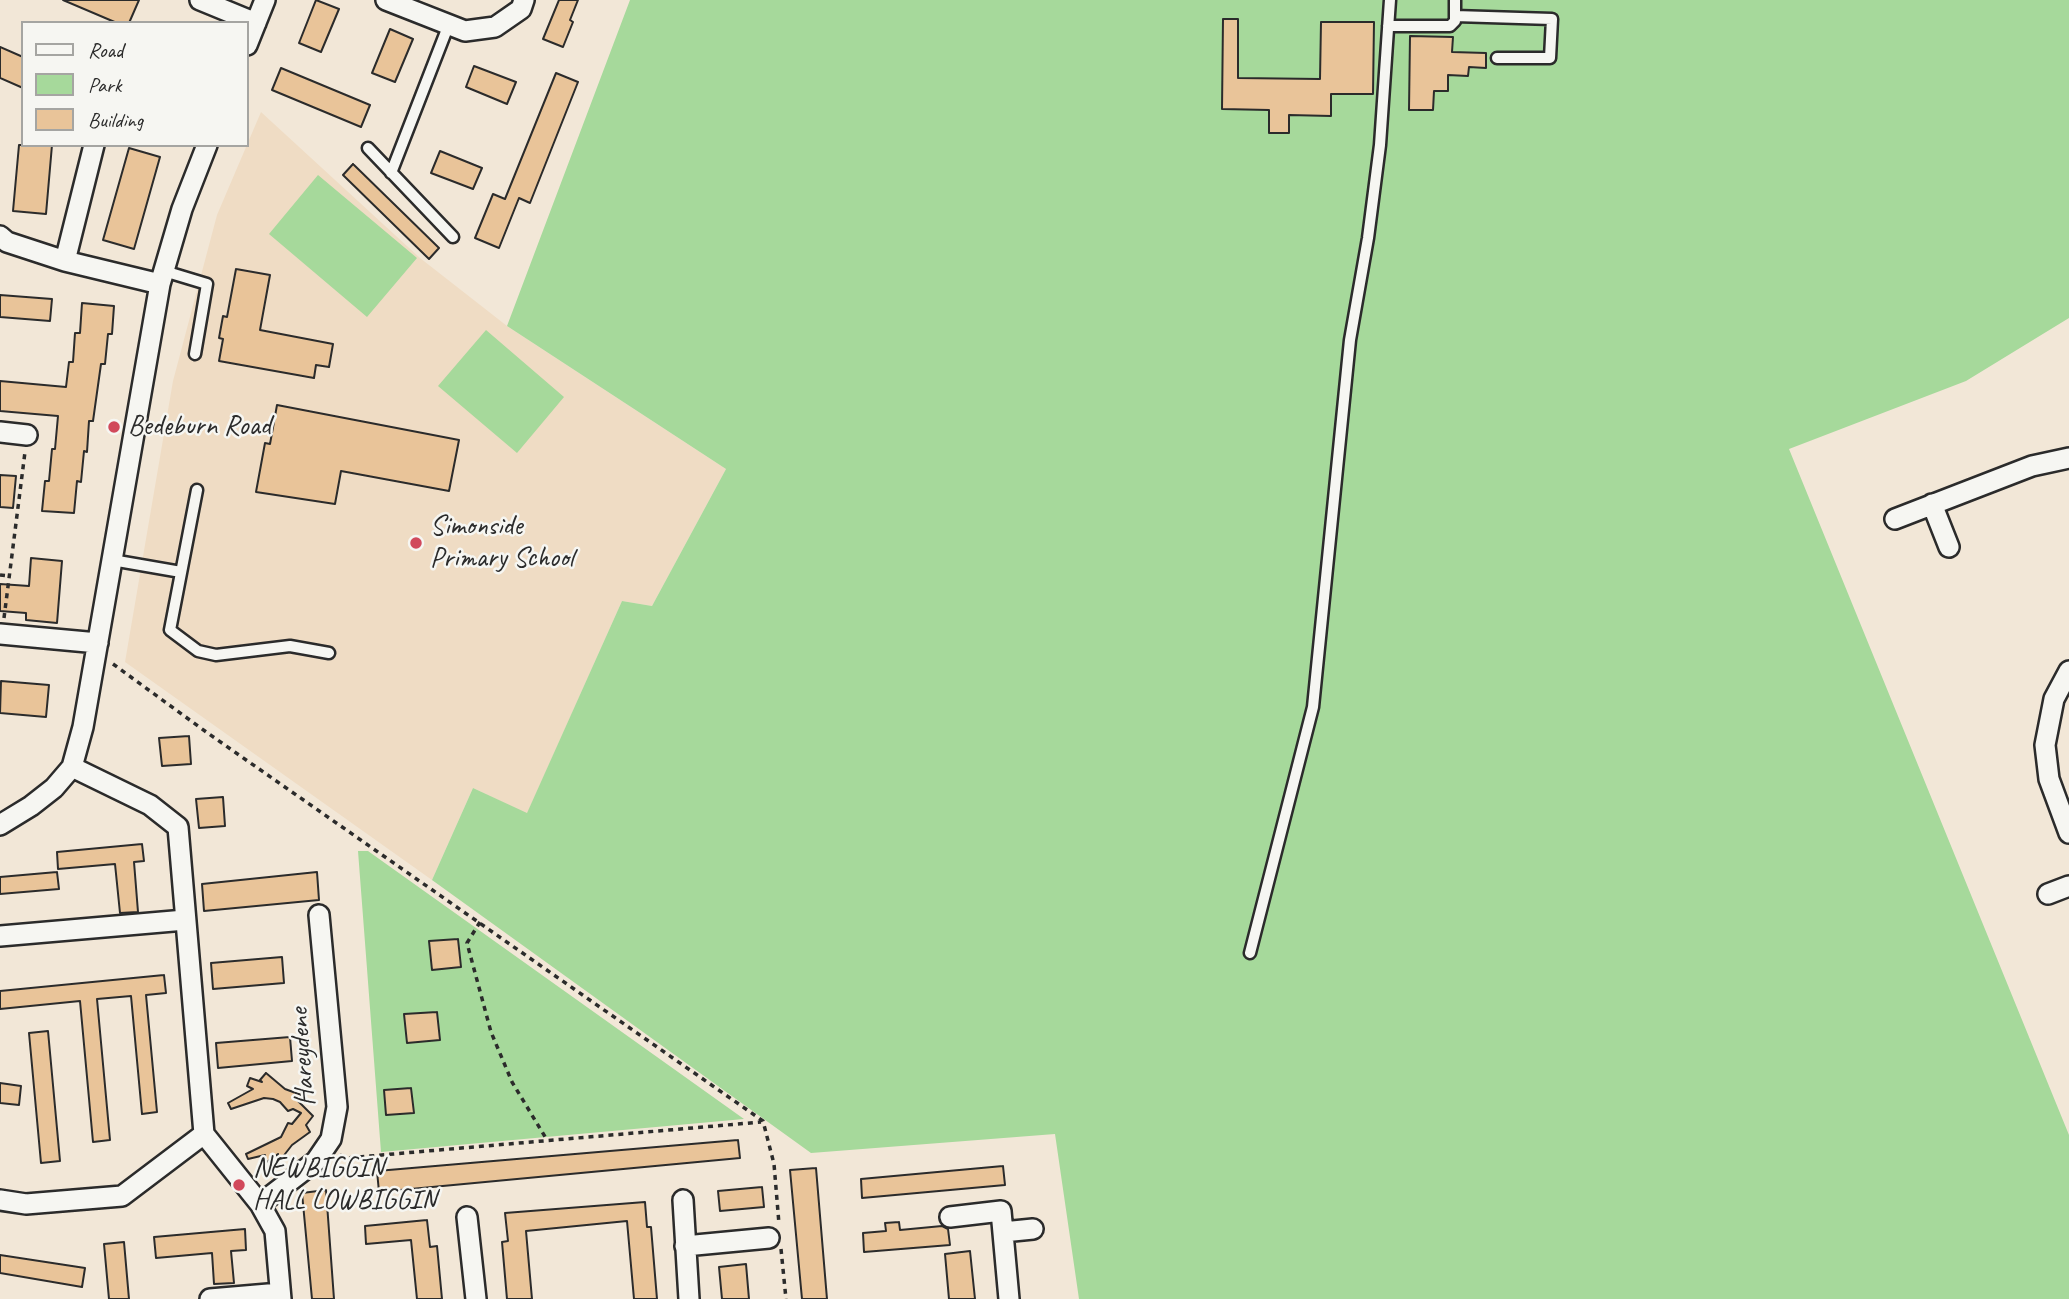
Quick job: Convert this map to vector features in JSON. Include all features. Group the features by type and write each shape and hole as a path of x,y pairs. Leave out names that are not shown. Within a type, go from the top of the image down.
{"street":[{"path":"200,0 256,23"},
{"path":"248,43 265,0"},
{"path":"386,0 466,31 495,27 521,9 524,0"},
{"path":"65,261 94,147"},
{"path":"0,825 54,788 72,767 83,727 162,278 182,209 206,147"},
{"path":"0,236 7,242 65,261 162,278"},
{"path":"0,432 27,435"},
{"path":"1895,519 2032,466 2069,458"},
{"path":"1933,504 1949,547"},
{"path":"1,634 96,652"},
{"path":"2069,671 2054,699 2045,745 2053,792 2069,834"},
{"path":"72,767 150,805 178,827 204,1134 260,1204 275,1231 281,1296 210,1299"},
{"path":"2048,894 2069,886"},
{"name":"Hareydene","path":"260,1204 316,1161 331,1139 337,1107 319,915"},
{"path":"0,936 185,920"},
{"path":"0,1200 26,1204 122,1196 204,1134"},
{"path":"683,1200 689,1299"},
{"path":"950,1217 1001,1211 1009,1299"},
{"path":"467,1217 476,1299"},
{"path":"1003,1232 1033,1229"},
{"path":"685,1245 777,1241"}],"lane":[{"path":"1250,953 1313,707 1350,340 1368,239 1380,145 1390,0"},
{"path":"1388,26 1453,24 1455,0"},
{"path":"1455,16 1552,19 1550,58 1497,58"},
{"path":"391,173 449,24"},
{"path":"368,148 453,237"},
{"path":"162,278 207,284 194,354"},
{"path":"197,490 170,631 198,651 216,655 290,646 329,653"},
{"path":"112,560 181,572"}],"path":[{"path":"1,634 27,435"},
{"path":"0,575 9,576"},
{"path":"96,652 763,1121 774,1164 777,1241 786,1299"},
{"path":"480,922 467,943 491,1032 512,1082 547,1140"},
{"path":"326,1146 347,1158 763,1121"}],"shaded area":[{"name":"Simonside Primary School","path":"261,112 420,258 507,326 726,469 652,606 622,601 527,814 473,788 432,880 125,662 173,381 217,215"}],"green space":[{"path":"630,0 2069,0 2069,318 1966,381 1789,449 2069,1135 2069,1299 1079,1299 1055,1134 811,1153 432,880 473,788 527,813 622,601 652,606 726,469 507,326"},
{"path":"318,175 417,258 367,317 269,234"},
{"path":"486,330 564,397 517,453 438,386"},
{"path":"358,851 368,851 744,1119 381,1152"}],"building":[{"path":"63,0 139,0 130,21 112,21"},
{"path":"316,0 339,9 321,52 299,43"},
{"path":"559,0 578,0 563,47 543,39"},
{"path":"1223,19 1238,19 1238,78 1320,79 1321,22 1374,22 1373,94 1331,94 1331,116 1289,115 1289,133 1269,133 1269,110 1222,109"},
{"path":"390,29 413,39 395,82 372,73"},
{"path":"1410,36 1453,37 1452,52 1486,53 1486,68 1469,67 1468,76 1448,75 1448,91 1434,91 1433,110 1409,110"},
{"path":"0,47 21,56 21,87 0,78"},
{"path":"474,66 516,82 507,104 466,87"},
{"path":"281,68 370,105 361,127 272,90"},
{"path":"556,73 578,82 530,203 519,198 499,248 475,238 493,194 505,199"},
{"path":"19,145 52,147 46,214 13,211"},
{"path":"129,148 160,157 134,249 103,240"},
{"path":"440,151 482,168 473,189 431,173"},
{"path":"353,164 439,248 429,259 343,175"},
{"path":"236,269 270,275 260,330 333,344 329,367 316,365 314,378 219,361 223,316 227,317"},
{"path":"0,295 52,299 50,321 0,317"},
{"path":"82,303 114,306 112,334 108,334 105,364 101,364 93,421 89,421 81,482 77,481 74,513 42,511 45,481 49,481 52,449 55,449 58,416 0,411 0,381 66,387 69,362 73,362 75,333 80,333"},
{"path":"277,405 459,440 449,491 341,471 335,504 256,492 265,443 270,444"},
{"path":"0,475 16,476 13,508 0,507"},
{"path":"31,558 62,561 57,623 26,620 26,613 0,611 0,584 29,586"},
{"path":"1,681 49,685 46,717 0,713"},
{"path":"189,736 191,764 162,766 159,738"},
{"path":"223,797 225,826 199,828 196,799"},
{"path":"142,844 144,861 134,862 138,912 120,913 115,864 58,869 57,852"},
{"path":"57,872 59,889 0,894 0,877"},
{"path":"317,872 319,900 204,911 202,884"},
{"path":"458,939 461,967 432,970 429,941"},
{"path":"282,957 284,983 213,989 211,963"},
{"path":"164,975 166,993 146,995 157,1112 142,1114 131,996 97,999 110,1140 93,1142 80,1001 0,1009 0,991"},
{"path":"437,1012 440,1040 407,1043 404,1014"},
{"path":"48,1031 60,1161 41,1163 29,1033"},
{"path":"290,1037 292,1061 218,1068 216,1043"},
{"path":"266,1073 285,1089 304,1096 303,1102 298,1101 313,1116 306,1125 310,1132 292,1145 278,1163 275,1161 278,1154 264,1164 261,1161 265,1155 248,1159 246,1154 281,1137 288,1123 292,1124 301,1113 293,1109 288,1111 273,1099 264,1098 231,1109 228,1103 253,1089 247,1086 250,1078 262,1082 260,1080"},
{"path":"0,1083 21,1086 19,1105 0,1103"},
{"path":"411,1088 414,1113 386,1115 384,1090"},
{"path":"738,1140 740,1158 379,1192 377,1171"},
{"path":"1003,1166 1005,1185 862,1198 861,1179"},
{"path":"816,1168 827,1299 802,1299 790,1170"},
{"path":"762,1187 764,1207 720,1211 718,1191"},
{"path":"326,1190 334,1299 312,1299 302,1193"},
{"path":"645,1202 647,1227 651,1227 657,1299 634,1299 627,1221 526,1231 532,1299 507,1299 502,1242 508,1241 505,1213"},
{"path":"427,1220 430,1247 437,1246 442,1299 417,1299 411,1240 366,1244 365,1226"},
{"path":"899,1222 900,1230 942,1226 948,1229 950,1245 864,1252 863,1233 886,1231 885,1223"},
{"path":"245,1229 246,1250 231,1251 234,1283 214,1284 212,1253 156,1258 154,1237"},
{"path":"124,1242 129,1299 109,1299 104,1244"},
{"path":"970,1251 975,1299 949,1299 945,1254"},
{"path":"0,1255 85,1268 82,1287 0,1273"},
{"path":"746,1264 749,1299 722,1299 719,1267"}],"place":[{"name":"Bedeburn Road","path":"114,427"},
{"name":"Simonside Primary School","path":"416,543"},
{"name":"NEWBIGGIN HALL LOWBIGGIN","path":"239,1185"}]}
